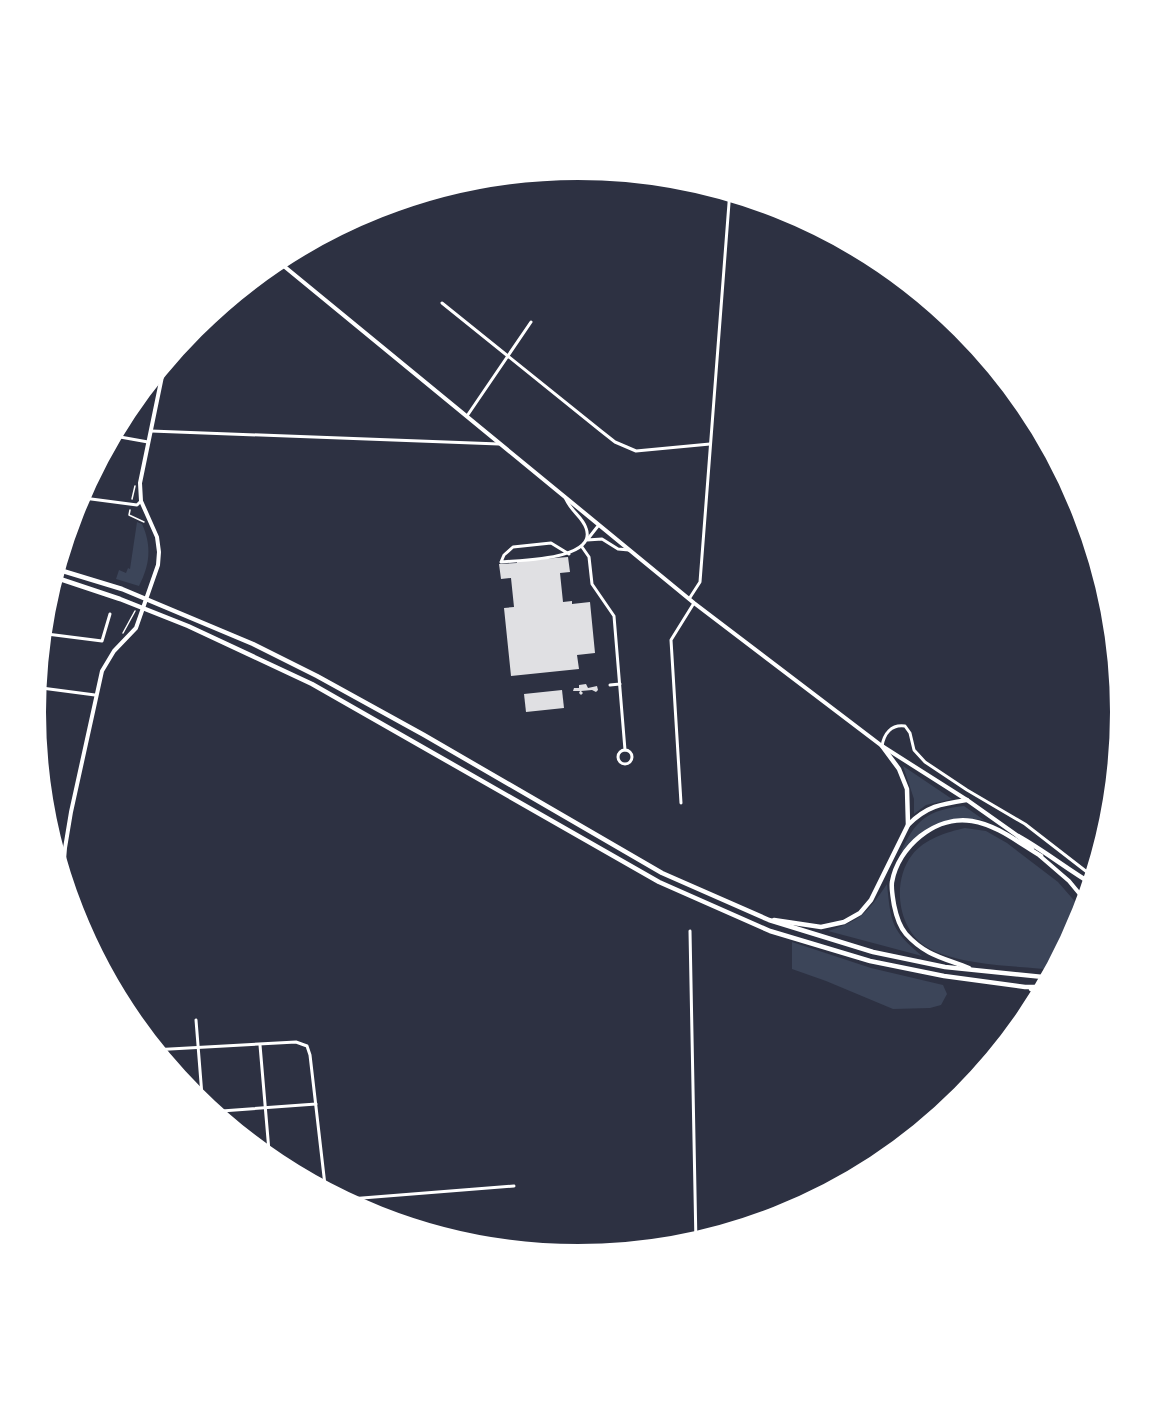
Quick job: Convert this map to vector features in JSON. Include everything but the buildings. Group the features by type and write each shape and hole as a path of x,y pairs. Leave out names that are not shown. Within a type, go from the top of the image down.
{"highway":[{"path":"61,569 122,589 253,644 317,676 424,735 662,873 770,920 873,952 945,967 1044,977"},
{"path":"59,579 120,599 188,626 312,684 659,882 770,931 870,961 944,976 1038,987"},
{"path":"882,746 899,769 907,789 908,825"},
{"path":"770,920 785,920 806,926 821,927 844,921 860,913 871,900 908,825 917,816 934,806 967,800"},
{"path":"975,971 934,956 919,947 904,932 896,915 892,883 901,858 909,846 924,833 944,823 969,820 987,825 1041,856"},
{"path":"1018,836 1045,851 1087,881"},
{"path":"1025,987 1036,990"}],"street":[{"path":"689,599 700,582 729,198"},
{"path":"282,265 694,603 882,746 967,800 1018,836 1069,881 1081,896"},
{"path":"442,303 601,431 627,449 643,452 710,444"},
{"path":"467,416 531,322"},
{"path":"64,863 71,812 102,671 107,660 136,628 158,565 158,544 141,501 140,483 162,374"},
{"path":"151,431 501,444"},
{"path":"118,437 148,442"},
{"path":"564,496 568,506 586,526 587,540"},
{"path":"87,498 137,505 141,501"},
{"path":"569,554 551,543 513,547 504,555 501,562 569,554 582,547 598,526"},
{"path":"587,540 602,539 618,549 628,550"},
{"path":"582,547 589,557 592,584 614,616 625,750"},
{"path":"681,803 671,640 694,603"},
{"path":"48,634 102,641 110,614"},
{"path":"610,685 620,684"},
{"path":"43,688 95,695"},
{"path":"882,746 884,735 896,725 905,726 910,733 914,750 925,762 1025,824 1089,874"},
{"path":"625,750 629,751 632,757 625,764 620,762 618,755 620,751 625,750"},
{"path":"690,931 696,1235"},
{"path":"196,1020 202,1094"},
{"path":"162,1050 296,1042 308,1046 325,1184"},
{"path":"260,1045 269,1149"},
{"path":"221,1111 316,1104"},
{"path":"354,1199 514,1186"}],"shaded area":[{"path":"137,522 142,524 148,548 146,571 139,586 116,579 119,570 126,573 128,568 130,569"},
{"path":"903,766 952,799 926,805 914,814 914,799"},
{"path":"964,806 984,820 959,819 937,824 918,836 900,854 911,833 924,819 940,810"},
{"path":"965,828 986,831 1007,843 1058,882 1078,905 1048,969 989,964 954,958 938,953 916,938 903,916 900,903 902,878 906,866 917,849 943,834"},
{"path":"887,884 894,925 904,939 922,956 828,931 849,923 863,914"},
{"path":"792,942 871,968 943,985 947,994 941,1005 930,1008 893,1009 792,969"}]}
